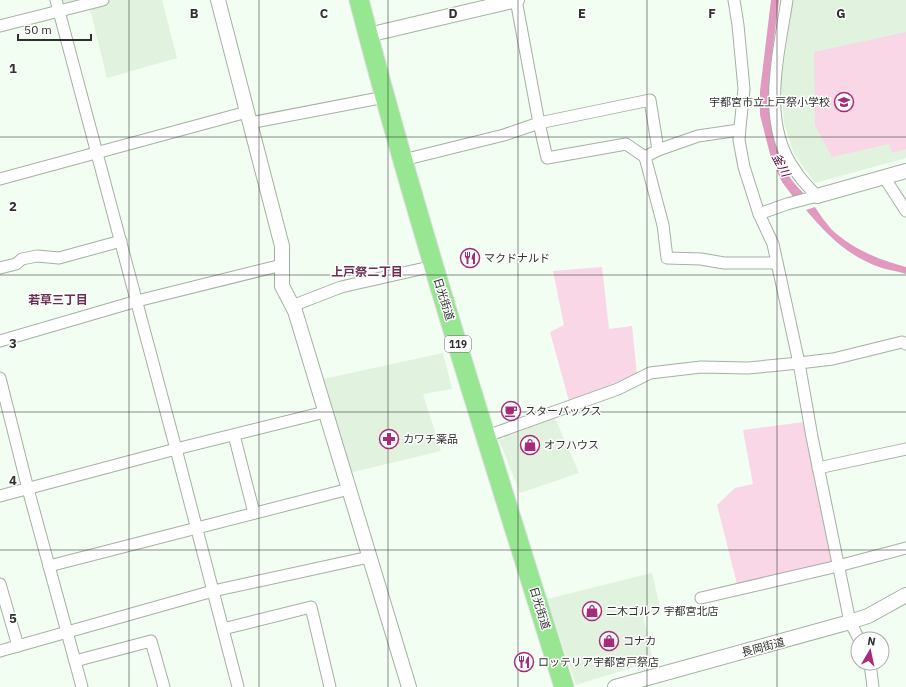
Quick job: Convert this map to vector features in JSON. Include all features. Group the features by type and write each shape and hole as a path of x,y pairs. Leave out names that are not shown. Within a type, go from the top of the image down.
{"highway":[{"name":"日光街道","path":"359,0 434,266 564,687"}],"street":[{"path":"56,0 137,301 238,687"},
{"path":"0,26 103,0"},
{"path":"218,0 282,246 282,286 292,306 349,489 408,687"},
{"path":"368,35 516,0 547,158 626,144 645,157 663,226 667,258 701,259 724,263 777,263"},
{"path":"734,0 744,89 739,130 739,140 744,167 759,214 773,244 799,363 838,566 850,622 855,631"},
{"path":"787,0 775,87 774,104 777,127 783,148 794,170 817,196"},
{"path":"0,180 97,154 249,118 385,96"},
{"path":"403,160 504,135 539,123 650,100 658,150"},
{"path":"645,157 658,150 698,136 739,130"},
{"path":"759,214 787,204 906,171"},
{"path":"884,177 906,211"},
{"path":"0,268 16,264 22,259 37,256 59,258 120,242"},
{"path":"0,341 137,301 282,265"},
{"path":"292,306 341,287 434,266"},
{"path":"487,436 618,389 650,373 701,367 748,368 799,363 833,358 902,342 906,344"},
{"path":"0,378 28,489 82,687"},
{"path":"0,496 176,449 325,412"},
{"path":"234,435 254,514"},
{"path":"818,468 906,449"},
{"path":"49,566 349,489"},
{"path":"701,598 838,566 906,548"},
{"path":"0,651 213,591 369,557"},
{"path":"0,584 18,646"},
{"name":"長岡街道","path":"616,687 850,622 868,616 906,595"},
{"path":"223,629 311,608 330,687"},
{"path":"75,661 151,641 164,687"},
{"path":"871,671 873,687"}],"shaded area":[{"path":"61,0 162,0 177,58 107,78 88,1 63,7"},
{"name":"宇都宮市立上戸祭小学校","path":"793,0 906,0 906,158 815,183 794,154 784,123 781,82"},
{"path":"906,32 906,149 892,153 889,144 832,157 815,125 814,52"},
{"path":"602,267 609,329 632,326 637,375 569,401 550,332 564,325 553,271"},
{"path":"443,353 452,389 423,394 441,451 349,473 323,379"},
{"path":"554,416 579,473 520,493 497,435"},
{"path":"804,422 833,571 738,588 717,505 735,488 753,484 743,430"},
{"path":"652,573 661,611 643,616 654,665 634,667 576,685 547,599"}],"water":[{"name":"釜川","path":"771,0 779,0 769,83 771,124 775,144 783,163 791,179 805,195 794,198 782,182 771,158 760,115 760,91"},
{"path":"815,207 832,230 840,237 867,253 906,267 906,274 879,267 857,257 847,250 830,236 806,210"}],"place":[{"name":"宇都宮市立上戸祭小学校","path":"844,102"},
{"name":"マクドナルド","path":"470,258"},
{"name":"スターバックス","path":"511,411"},
{"name":"カワチ薬品","path":"389,439"},
{"name":"オフハウス","path":"530,445"},
{"name":"二木ゴルフ 宇都宮北店","path":"592,611"},
{"name":"コナカ","path":"609,641"},
{"name":"ロッテリア宇都宮戸祭店","path":"524,662"}],"district":[{"name":"上戸祭二丁目","path":"367,272"},
{"name":"若草三丁目","path":"58,300"}]}
